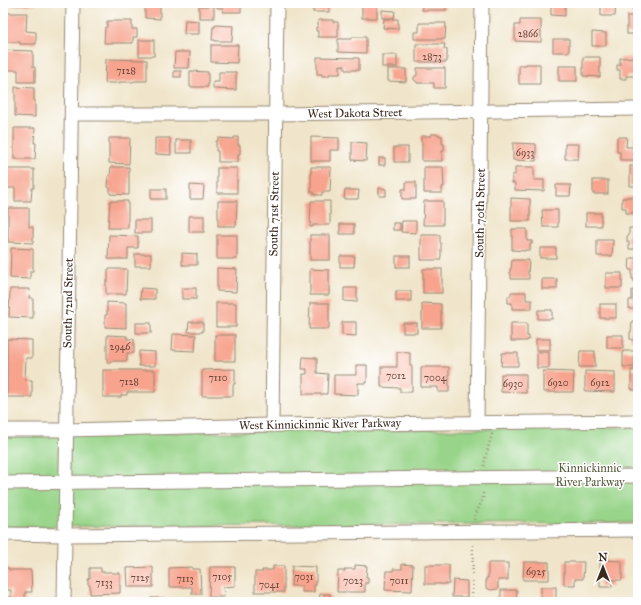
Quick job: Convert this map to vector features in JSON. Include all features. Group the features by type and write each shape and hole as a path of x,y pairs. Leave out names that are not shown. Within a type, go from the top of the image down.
{"street":[{"name":"South 72nd Street","path":"64,602 73,3"},
{"name":"South 71st Street","path":"272,425 277,3"},
{"name":"South 70th Street","path":"477,422 482,3"},
{"name":"West Dakota Street","path":"72,114 275,114 638,109"},
{"name":"West Kinnickinnic River Parkway","path":"3,430 477,422 638,421"},
{"path":"3,483 638,476"},
{"path":"3,534 65,535 638,530"}],"path":[{"path":"472,602 473,532"}],"green space":[{"name":"Kinnickinnic River Parkway","path":"638,427 638,523 3,527 3,435"}],"building":[{"path":"12,3 36,3 36,5 12,5"},
{"path":"105,3 133,3 133,5 105,5"},
{"path":"217,3 241,4 241,12 222,12 223,8 217,8"},
{"path":"313,3 329,3 329,12 313,12"},
{"path":"362,3 377,3 377,18 362,18"},
{"path":"422,3 446,3 446,10 422,10"},
{"path":"601,3 616,3 615,16 601,16"},
{"path":"632,3 638,3 638,10 632,10"},
{"path":"551,4 565,4 565,16 551,15"},
{"path":"145,5 160,5 160,19 145,18"},
{"path":"199,6 214,6 214,18 199,18"},
{"path":"382,10 395,11 394,18 382,18"},
{"path":"3,13 27,13 26,31 36,32 36,44 3,42"},
{"path":"627,16 638,16 638,34 627,34"},
{"path":"384,19 398,19 398,29 383,28"},
{"path":"185,20 199,21 199,34 184,34"},
{"path":"318,20 333,20 333,22 338,22 338,37 318,37 316,27 318,27"},
{"path":"520,20 541,20 541,42 515,41 515,25 520,25"},
{"path":"107,21 132,21 132,29 137,29 137,37 133,37 133,43 104,43"},
{"path":"419,23 446,23 445,39 414,39 414,32 419,32"},
{"path":"215,25 233,26 232,41 212,40 213,27 215,27"},
{"path":"592,32 606,33 606,46 592,46"},
{"path":"352,37 366,37 366,53 338,52 338,39 352,39"},
{"path":"553,39 569,39 569,52 553,52"},
{"path":"139,40 154,40 154,56 139,56"},
{"path":"416,44 445,44 444,49 447,49 447,62 416,62"},
{"path":"211,45 238,45 237,63 211,62"},
{"path":"3,50 33,51 35,82 18,82 18,70 3,70"},
{"path":"175,52 190,52 189,68 174,68"},
{"path":"382,55 397,55 397,67 382,67"},
{"path":"317,57 359,58 359,70 345,70 345,66 340,65 340,74 329,74 329,76 322,76 322,74 317,74"},
{"path":"583,57 600,57 600,77 583,76"},
{"path":"638,57 638,76 626,76 626,79 620,79 620,70 617,70 617,65 620,65 620,58"},
{"path":"106,59 147,60 147,81 105,83"},
{"path":"540,64 540,84 519,84 519,65"},
{"path":"559,66 577,66 577,81 559,81"},
{"path":"417,68 445,68 445,88 434,88 434,83 417,83 414,80 414,77 417,75"},
{"path":"388,69 406,69 406,82 388,81"},
{"path":"174,71 181,71 181,77 174,77"},
{"path":"190,71 208,72 208,87 190,87"},
{"path":"219,72 236,72 236,90 213,89 213,82 219,82"},
{"path":"15,87 34,88 35,117 15,116"},
{"path":"14,128 35,128 35,159 14,159"},
{"path":"431,134 439,134 439,136 442,136 444,151 442,151 442,161 422,161 421,136 431,136"},
{"path":"634,136 638,136 638,160 620,160 620,152 617,152 617,137 627,137 626,147 634,147"},
{"path":"234,137 238,137 238,145 240,145 238,162 218,162 216,141 218,141 218,138 234,139"},
{"path":"311,137 339,138 339,150 330,150 330,161 311,161"},
{"path":"109,138 130,138 129,164 109,163"},
{"path":"155,138 170,138 171,155 155,154"},
{"path":"176,140 191,140 191,153 176,153"},
{"path":"352,142 367,143 366,161 352,160"},
{"path":"513,143 536,144 536,161 513,160"},
{"path":"565,144 579,144 578,159 565,159"},
{"path":"394,147 408,147 408,162 394,162"},
{"path":"379,158 385,158 385,165 379,165"},
{"path":"630,166 638,166 638,186 630,186"},
{"path":"111,167 129,167 129,195 110,194 110,188 108,187"},
{"path":"311,167 331,167 330,192 322,192 322,195 314,195 314,192 311,192"},
{"path":"424,167 443,167 444,187 442,187 442,193 424,193"},
{"path":"515,167 534,167 534,180 544,180 544,191 515,190 515,183 512,183 512,175 515,175"},
{"path":"217,168 237,168 237,193 217,193"},
{"path":"3,169 34,169 34,188 32,188 31,201 15,201 15,188 3,188"},
{"path":"593,180 608,180 608,194 593,194"},
{"path":"406,182 416,182 416,199 402,199 402,189 406,189"},
{"path":"190,185 204,186 203,199 190,199"},
{"path":"556,185 571,185 570,196 556,196"},
{"path":"379,188 386,189 386,196 379,196"},
{"path":"151,189 166,189 166,199 151,199"},
{"path":"345,190 359,190 358,199 344,199"},
{"path":"638,197 638,213 626,213 626,208 622,208 622,198"},
{"path":"511,198 530,199 530,221 511,221"},
{"path":"110,201 128,201 128,228 108,228"},
{"path":"218,201 237,201 236,226 218,226"},
{"path":"311,201 330,201 330,225 313,225 313,227 310,227"},
{"path":"424,201 443,201 443,225 423,225"},
{"path":"8,208 29,208 29,227 33,227 33,243 8,242"},
{"path":"542,210 558,210 558,227 543,227"},
{"path":"586,213 601,213 601,226 586,226"},
{"path":"189,216 204,216 204,232 189,232"},
{"path":"135,220 151,220 151,233 135,233"},
{"path":"402,221 416,221 416,233 401,232"},
{"path":"393,223 400,223 400,230 393,230"},
{"path":"340,224 354,224 354,234 340,234"},
{"path":"629,228 638,228 638,249 629,249 627,236 629,236"},
{"path":"512,229 527,229 527,241 532,241 532,244 530,244 530,250 512,250"},
{"path":"109,235 138,236 138,248 128,248 128,259 108,259"},
{"path":"217,235 237,235 237,259 217,259"},
{"path":"310,235 330,235 330,260 310,260"},
{"path":"421,235 440,235 440,260 421,260"},
{"path":"597,240 613,240 612,256 597,256"},
{"path":"11,248 33,249 33,271 30,271 30,279 10,278"},
{"path":"540,248 556,248 556,258 540,258"},
{"path":"182,253 197,254 197,265 182,265"},
{"path":"135,254 151,254 151,266 135,266"},
{"path":"340,256 355,256 354,267 340,267"},
{"path":"396,256 410,256 410,267 396,267"},
{"path":"630,258 638,258 638,282 634,282 634,279 632,279 632,270 629,270"},
{"path":"512,260 529,260 529,279 511,279 510,269"},
{"path":"217,268 237,269 236,292 217,291"},
{"path":"108,269 127,269 126,294 106,294"},
{"path":"310,269 329,270 329,295 310,295"},
{"path":"423,269 442,269 442,293 423,293"},
{"path":"606,273 622,273 622,288 606,288"},
{"path":"542,279 557,279 557,289 542,289"},
{"path":"141,288 155,289 155,299 140,299"},
{"path":"182,288 196,288 196,299 182,299"},
{"path":"344,288 357,288 357,302 344,301"},
{"path":"10,289 30,289 29,298 33,298 33,318 9,317"},
{"path":"632,290 638,290 638,309 629,309 629,300 632,300"},
{"path":"396,291 411,291 411,301 396,301"},
{"path":"511,292 526,292 526,300 532,300 532,309 512,309 512,303 508,303 508,296 511,296"},
{"path":"107,302 126,303 126,328 105,327"},
{"path":"216,303 236,303 236,327 216,327"},
{"path":"310,303 329,303 329,329 309,329"},
{"path":"422,303 441,304 441,328 422,328"},
{"path":"600,304 616,304 616,318 600,318"},
{"path":"538,310 552,310 552,319 538,319"},
{"path":"632,321 638,321 638,340 630,339"},
{"path":"189,322 203,322 203,332 188,332"},
{"path":"342,322 356,322 356,336 342,335"},
{"path":"136,323 151,323 151,333 136,333"},
{"path":"403,323 417,323 417,333 403,333"},
{"path":"511,323 527,323 527,336 529,336 529,340 511,341"},
{"path":"173,334 196,335 195,351 172,350"},
{"path":"107,335 127,336 127,339 134,339 134,353 127,353 127,361 110,361 110,363 107,363"},
{"path":"215,335 235,335 235,361 215,361"},
{"path":"607,335 623,335 623,348 607,348"},
{"path":"7,339 32,340 32,358 26,358 25,380 32,380 32,397 7,397"},
{"path":"536,339 550,339 550,350 536,350"},
{"path":"139,351 155,352 155,366 139,366"},
{"path":"580,351 595,351 595,367 579,367"},
{"path":"623,351 635,351 635,367 623,367"},
{"path":"397,352 410,353 410,366 412,366 412,392 400,392 400,388 381,387 381,367 397,367"},
{"path":"537,352 549,352 549,368 537,368"},
{"path":"502,353 518,353 518,366 501,366"},
{"path":"303,357 317,358 317,373 328,374 327,394 303,394 303,374 307,374 307,369 302,369"},
{"path":"356,365 367,365 367,383 358,383 358,395 334,394 334,375 356,375"},
{"path":"421,367 449,367 449,392 438,392 438,387 421,387"},
{"path":"235,369 233,396 202,396 202,370"},
{"path":"103,370 155,370 155,392 127,392 127,395 121,395 121,397 103,397"},
{"path":"631,370 638,370 638,390 631,389"},
{"path":"543,371 574,372 573,392 543,392"},
{"path":"585,371 615,372 615,392 585,391"},
{"path":"501,374 526,374 526,393 501,392"},
{"path":"600,560 622,561 622,580 612,580 612,587 600,587"},
{"path":"524,562 549,562 549,580 523,580"},
{"path":"564,562 584,562 583,579 575,579 575,585 564,585"},
{"path":"488,563 508,563 508,580 498,580 498,589 491,590 486,588"},
{"path":"402,564 413,565 412,591 385,590 386,571 402,569"},
{"path":"355,565 367,566 366,577 368,577 368,583 365,583 365,592 337,592 338,571 355,569"},
{"path":"425,565 449,565 449,584 425,584"},
{"path":"273,566 284,566 284,592 255,592 255,572 263,572 262,570 273,570"},
{"path":"292,566 316,567 316,585 314,585 314,592 302,592 302,586 291,586"},
{"path":"153,567 153,587 128,587 127,568"},
{"path":"192,567 192,569 200,569 201,594 192,594 192,587 169,587 169,568"},
{"path":"210,567 235,567 235,586 223,587 224,597 209,597"},
{"path":"3,568 9,568 9,570 31,570 32,592 25,592 25,602 8,602 8,597 11,597 11,590 3,590"},
{"path":"90,568 101,568 101,572 120,573 120,593 90,594 88,579 90,579"},
{"path":"453,580 467,581 467,597 452,597"},
{"path":"541,587 556,587 556,602 541,602"},
{"path":"501,590 517,590 516,602 501,602"},
{"path":"320,594 330,594 330,602 319,602"},
{"path":"151,598 165,598 165,602 151,602"}]}
